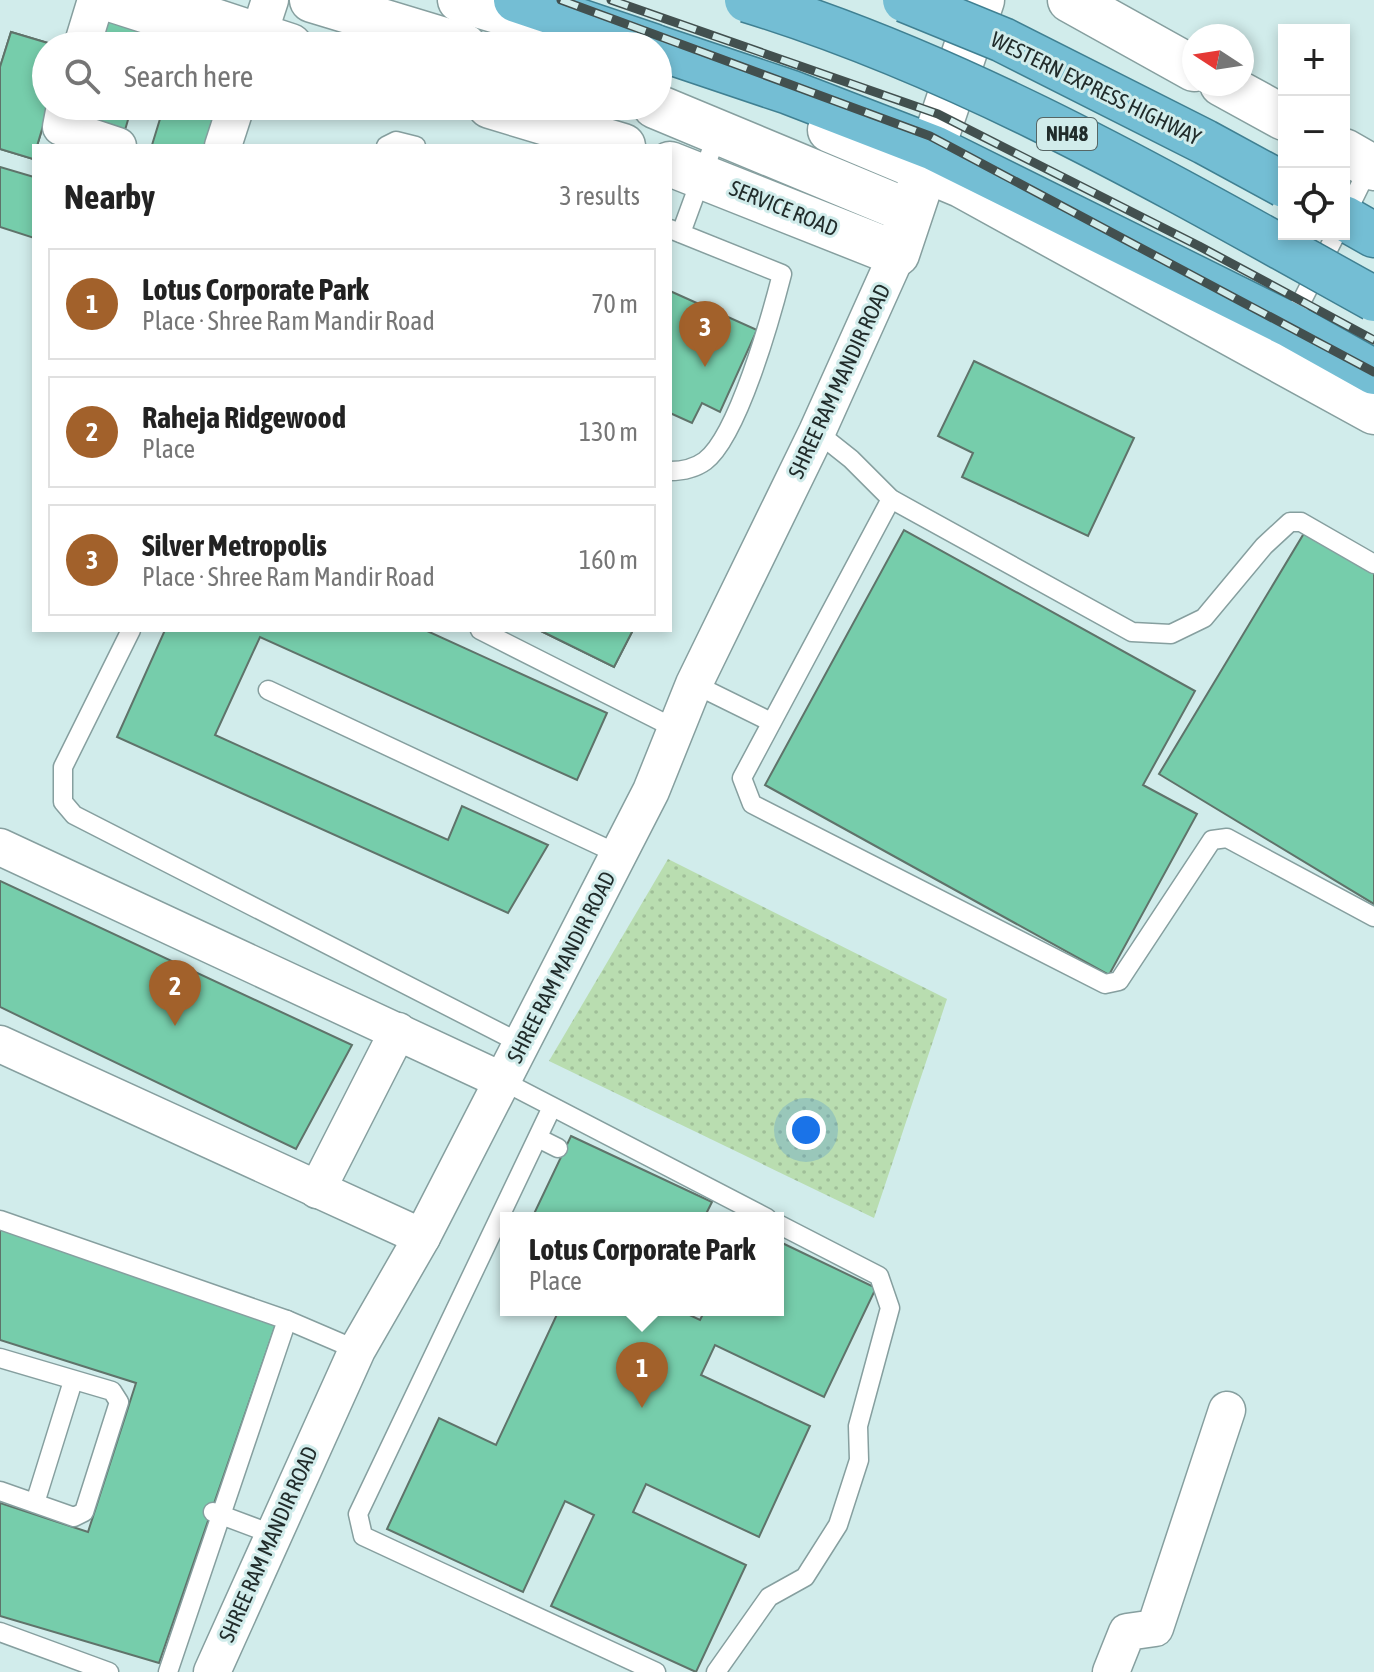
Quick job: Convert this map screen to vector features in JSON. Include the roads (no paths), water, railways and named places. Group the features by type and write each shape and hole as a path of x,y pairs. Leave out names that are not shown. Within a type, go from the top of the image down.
{"highway":[{"path":"516,0 611,32"},
{"name":"NH48","path":"747,0 878,46 989,94 1174,188 1374,299"},
{"name":"WESTERN EXPRESS HIGHWAY","path":"905,0 1003,40 1278,182"},
{"path":"672,53 817,102 1282,340 1374,372"},
{"path":"1350,221 1374,235"}],"main road":[{"path":"151,0 253,32"},
{"path":"312,0 418,32"},
{"path":"460,0 565,32"},
{"path":"897,254 982,0"},
{"path":"1070,0 1182,62"},
{"path":"672,68 930,159"},
{"path":"1244,96 1278,115"},
{"path":"672,113 910,212"},
{"path":"534,120 616,144"},
{"name":"SERVICE ROAD","path":"687,170 897,254"},
{"path":"1282,340 1374,412"}],"street":[{"path":"87,32 98,0 249,32"},
{"path":"62,120 61,127 112,144"},
{"path":"224,144 231,120"},
{"name":"SHREE RAM MANDIR ROAD","path":"212,1672 357,1350 422,1237 651,791 694,684 817,432 897,254"},
{"path":"0,847 503,1081"},
{"path":"317,1190 398,1031"},
{"path":"0,1044 422,1237"},
{"path":"1111,1672 1127,1632 1155,1628 1227,1410"}],"lane":[{"path":"672,471 685,471 706,460 729,431 771,319 782,274 676,231 687,170 718,132"},
{"path":"1350,202 1366,160"},
{"path":"1282,340 1333,240"},
{"path":"817,432 851,459 891,499 1132,632 1171,634 1204,618 1264,546 1290,522 1301,522 1374,564"},
{"path":"891,499 742,778 752,804 1105,984 1119,981 1212,840 1227,838 1374,917"},
{"path":"130,632 63,767 63,802 74,815 522,1044"},
{"path":"484,632 676,729"},
{"path":"694,684 771,722"},
{"path":"268,690 618,854"},
{"path":"503,1081 755,1212"},
{"path":"503,1212 552,1107"},
{"path":"538,1138 558,1148"},
{"path":"500,1217 358,1514 363,1536 656,1672"},
{"path":"0,1220 287,1320 357,1350"},
{"path":"716,1672 769,1597 805,1577 838,1525 859,1460 858,1426 890,1308 879,1276 784,1227"},
{"path":"168,1672 217,1513 287,1320"},
{"path":"0,1358 112,1391 119,1402 101,1472 84,1512 74,1517 0,1491"},
{"path":"35,1503 73,1381"},
{"path":"217,1513 272,1534"},
{"path":"0,1632 109,1672"}],"railway":[{"path":"561,0 648,32"},
{"path":"611,0 938,114 1199,246 1374,340"},
{"path":"672,41 930,136 1374,372"}],"place":[{"name":"Silver Metropolis","path":"705,367"},
{"name":"Raheja Ridgewood","path":"175,1026"},
{"name":"Lotus Corporate Park","path":"642,1408"}]}
